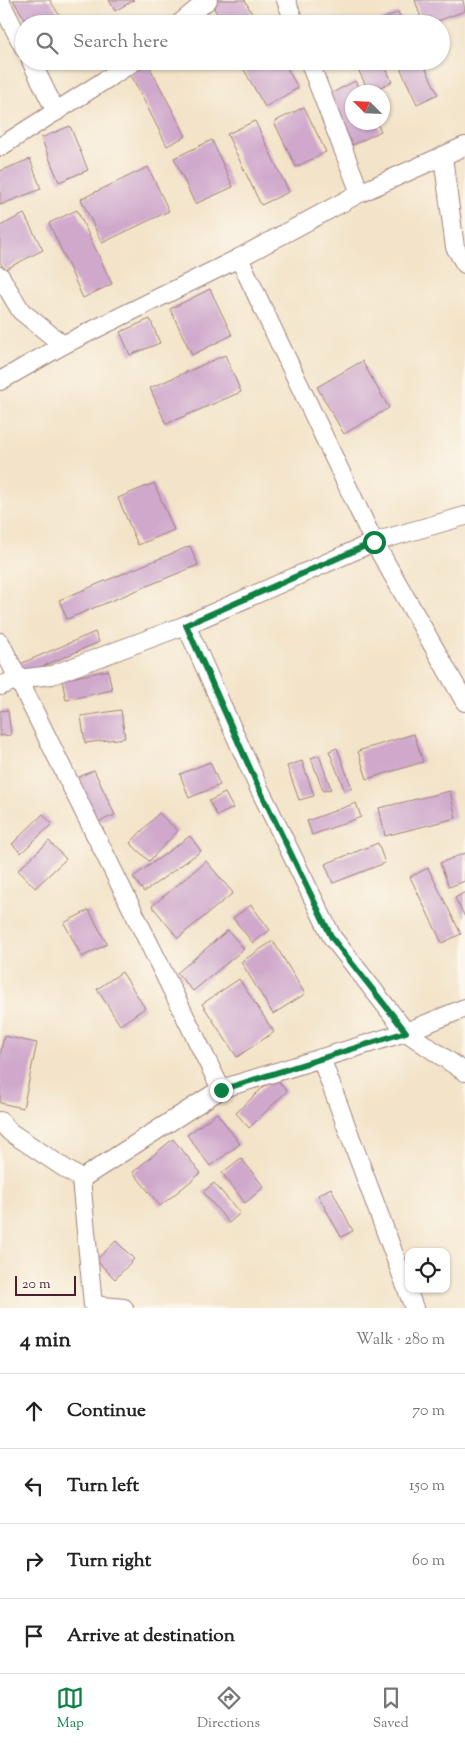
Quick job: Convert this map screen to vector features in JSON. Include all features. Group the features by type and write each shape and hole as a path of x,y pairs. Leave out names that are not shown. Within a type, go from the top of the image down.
{"street":[{"path":"190,15 208,0"},
{"path":"286,0 292,15"},
{"path":"0,1 15,30"},
{"path":"35,70 56,112"},
{"path":"0,147 121,70"},
{"path":"312,70 360,193"},
{"path":"0,381 63,345 238,258 360,193 465,146"},
{"path":"443,157 455,247 465,264"},
{"path":"238,258 374,542 465,702"},
{"path":"0,276 21,311 63,345"},
{"path":"0,686 18,679 52,674 186,625 374,542 465,516"},
{"path":"186,625 257,784 332,938 406,1032 465,1072"},
{"path":"0,642 221,1090"},
{"path":"81,1179 221,1090 406,1032 465,1008"},
{"path":"321,1058 414,1308"},
{"path":"0,1120 10,1132 81,1179"},
{"path":"81,1179 93,1305 124,1308"}],"building":[{"path":"13,0 50,0 59,15 22,15"},
{"path":"109,0 134,0 115,11"},
{"path":"218,0 245,0 252,15 218,15 212,4"},
{"path":"415,0 463,0 465,11 450,16 420,15"},
{"path":"136,70 151,70 186,136 167,146 130,73"},
{"path":"244,70 288,70 298,88 265,107"},
{"path":"358,70 387,70 392,82 385,85 366,85"},
{"path":"401,70 426,70 438,94 417,104"},
{"path":"355,81 357,85 347,85"},
{"path":"345,86 345,129 328,95"},
{"path":"304,107 326,152 296,167 274,122"},
{"path":"255,121 289,192 261,205 227,134"},
{"path":"70,126 88,170 59,182 41,138"},
{"path":"346,130 381,131 353,145"},
{"path":"212,140 233,187 195,204 174,158"},
{"path":"30,159 41,189 0,205 0,171"},
{"path":"148,167 169,211 102,243 81,199"},
{"path":"77,210 112,284 83,298 49,223"},
{"path":"24,214 43,250 4,270 0,262 0,226"},
{"path":"210,289 232,335 192,355 170,309"},
{"path":"150,319 160,343 130,355 120,332"},
{"path":"225,355 241,392 166,424 150,388"},
{"path":"362,361 389,408 344,434 317,387"},
{"path":"154,483 174,530 138,545 118,498"},
{"path":"190,546 198,565 67,619 59,600"},
{"path":"95,632 99,642 25,674 20,664"},
{"path":"108,670 112,690 66,700 62,680"},
{"path":"8,710 11,735 0,736 0,711"},
{"path":"121,710 125,738 85,743 81,716"},
{"path":"414,734 423,762 367,779 358,751"},
{"path":"337,748 352,788 345,791 329,751"},
{"path":"319,755 331,789 323,791 311,758"},
{"path":"302,761 314,796 299,800 287,766"},
{"path":"210,762 220,785 189,798 180,774"},
{"path":"94,770 115,815 98,822 77,778"},
{"path":"450,791 456,818 385,836 379,808"},
{"path":"225,793 233,808 217,816 209,801"},
{"path":"356,803 361,817 312,835 307,821"},
{"path":"159,813 178,831 149,861 130,843"},
{"path":"43,814 52,824 21,853 12,844"},
{"path":"190,836 201,851 144,892 133,877"},
{"path":"49,841 66,859 35,888 18,870"},
{"path":"378,843 385,863 333,883 325,864"},
{"path":"465,853 465,881 449,887 440,863"},
{"path":"206,861 233,893 178,938 152,906"},
{"path":"428,868 461,934 442,943 410,877"},
{"path":"465,892 465,917 455,898"},
{"path":"251,905 270,930 253,943 233,918"},
{"path":"89,910 107,944 82,957 64,923"},
{"path":"228,930 244,949 193,991 177,973"},
{"path":"273,941 305,994 273,1014 241,962"},
{"path":"122,972 145,1008 120,1025 97,989"},
{"path":"239,979 274,1032 237,1057 202,1004"},
{"path":"4,1036 37,1043 23,1108 0,1103 0,1056"},
{"path":"274,1077 287,1091 249,1128 236,1113"},
{"path":"217,1113 240,1144 210,1166 187,1135"},
{"path":"173,1139 201,1173 160,1206 133,1172"},
{"path":"241,1158 264,1187 245,1203 222,1173"},
{"path":"214,1183 240,1213 229,1223 203,1192"},
{"path":"331,1188 353,1231 341,1237 318,1195"},
{"path":"116,1241 134,1259 115,1279 96,1260"}],"route":[{"path":"221,1090 406,1032 332,938 257,784 186,625 374,542"}]}
